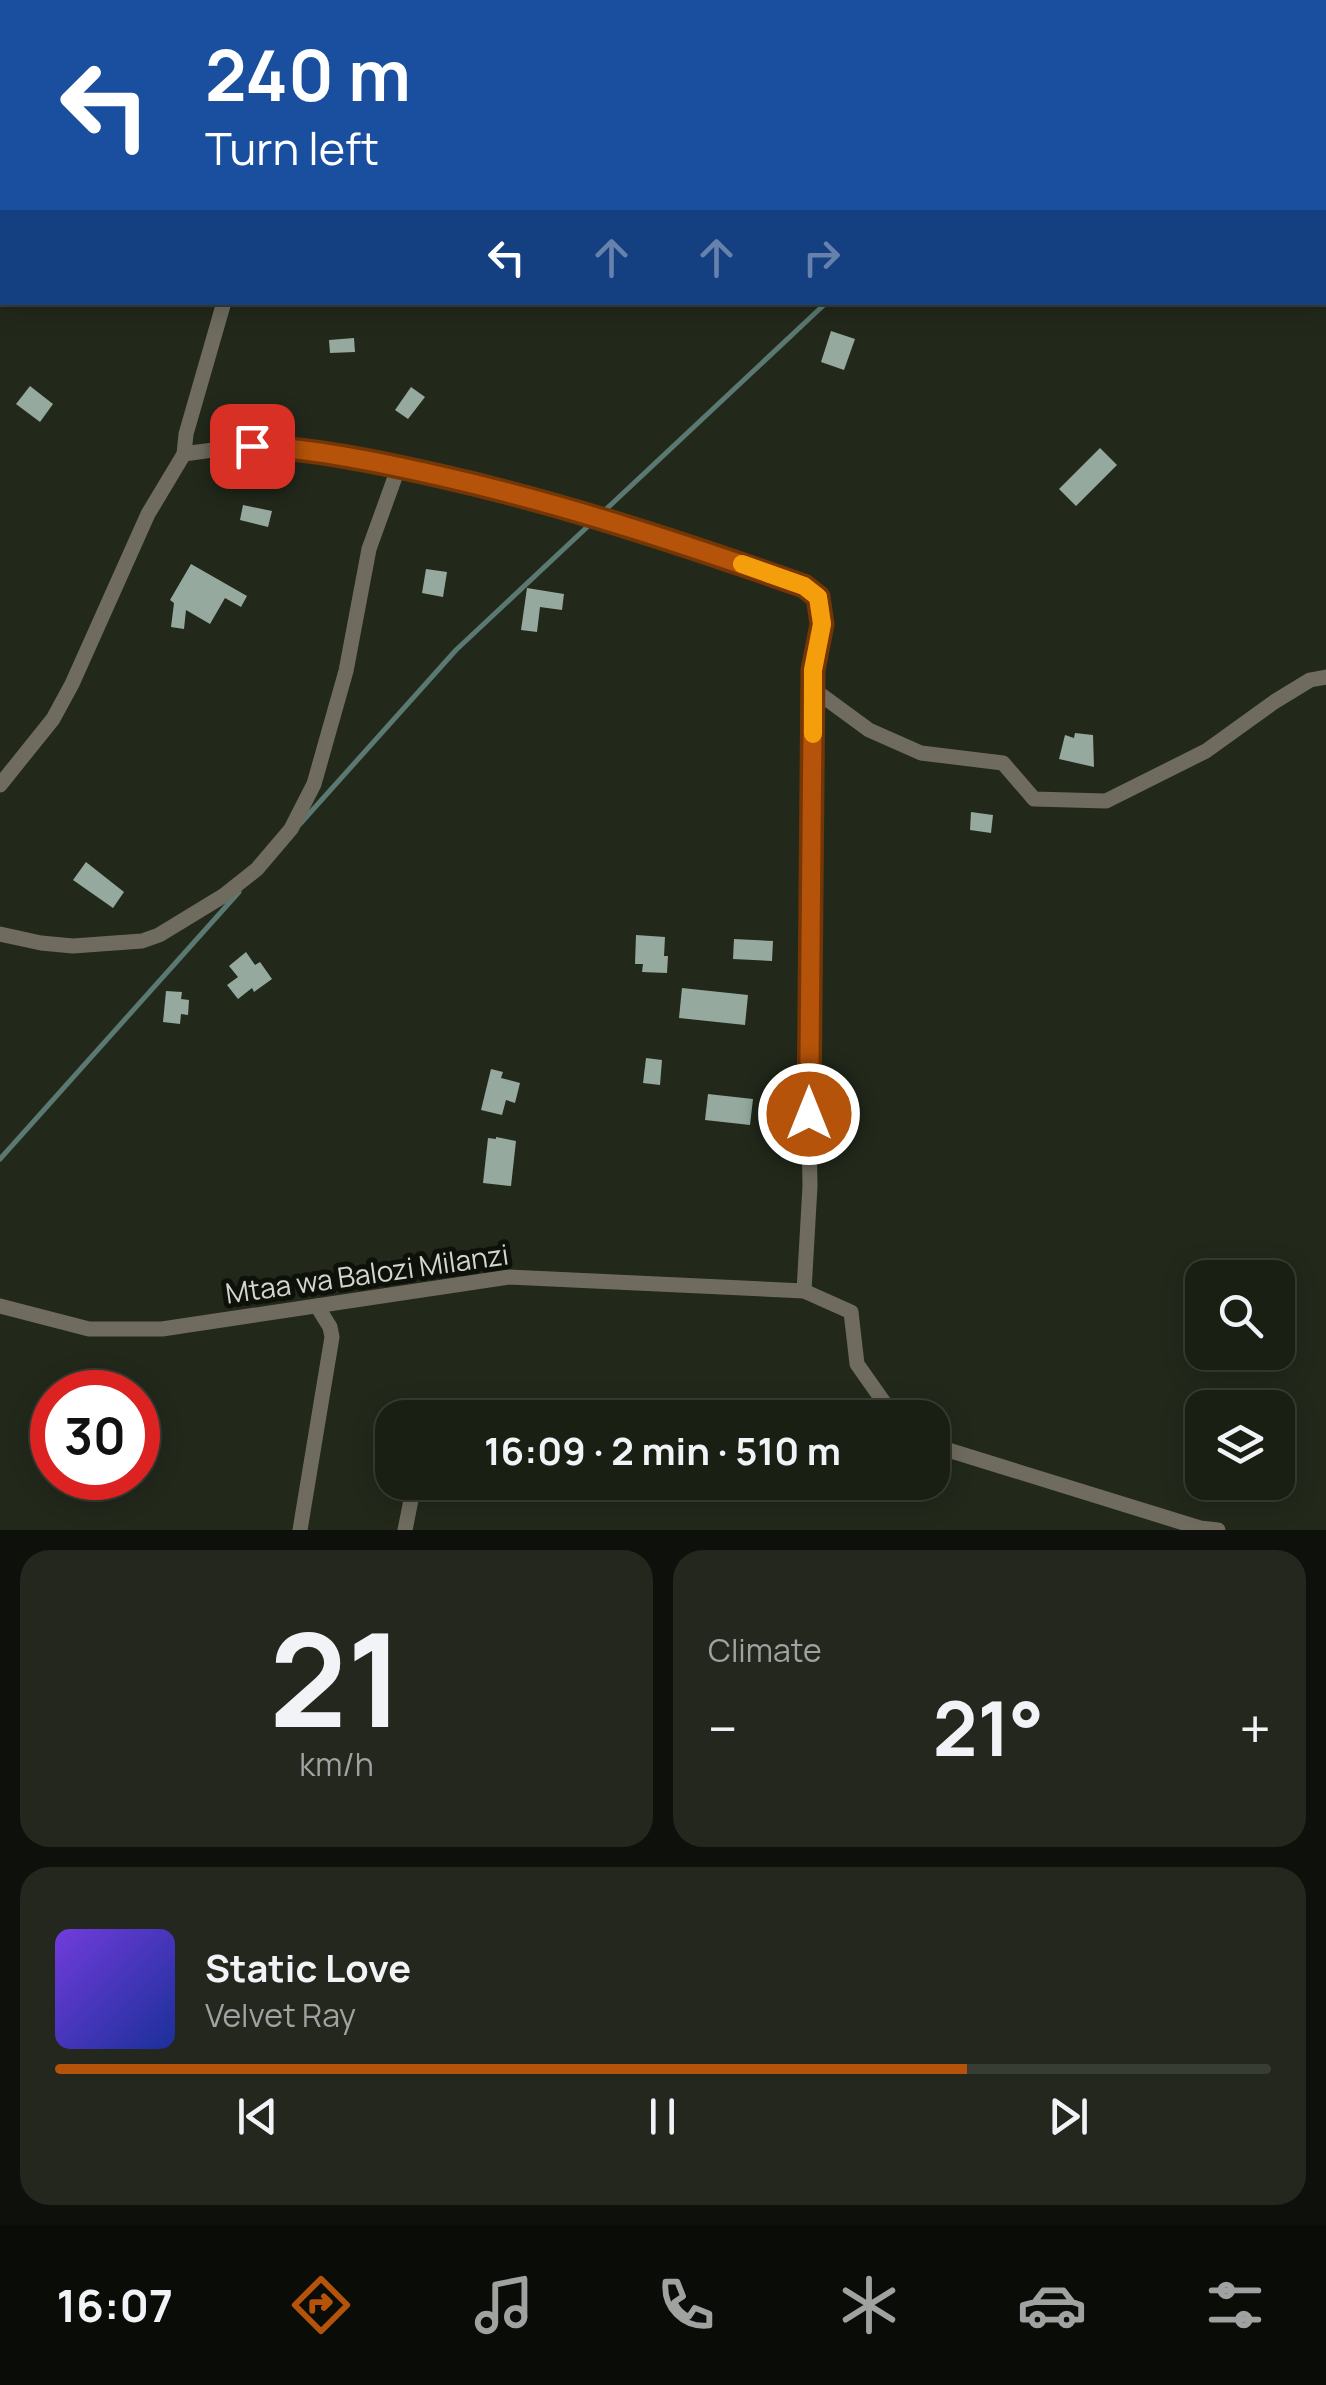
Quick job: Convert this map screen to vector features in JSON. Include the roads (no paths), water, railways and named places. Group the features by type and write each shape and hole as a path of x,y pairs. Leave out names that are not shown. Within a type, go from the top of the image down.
{"street":[{"path":"0,784 53,719 96,634 148,514 184,454 186,434 223,305"},
{"path":"184,454 252,446 300,448 399,466 504,490 665,537 804,586 818,597 822,624 813,670 810,1186 804,1291 851,1312 857,1364 882,1400"},
{"path":"0,934 73,946 142,941 159,935 223,896 257,870 290,829 314,784 346,671 369,549 399,466"},
{"path":"813,689 869,730 920,753 1003,763 1034,800 1106,800 1206,751 1274,702 1310,680 1326,676"},
{"name":"Mtaa wa Balozi Milanzi","path":"0,1306 89,1329 114,1330 162,1328 510,1276 804,1291"},
{"path":"300,1530 332,1337 317,1306"},
{"path":"950,1452 1200,1528 1218,1530"},
{"path":"405,1530 412,1500"}],"waterway":[{"path":"300,824 456,650 824,305"},
{"path":"0,1159 239,892"}]}
